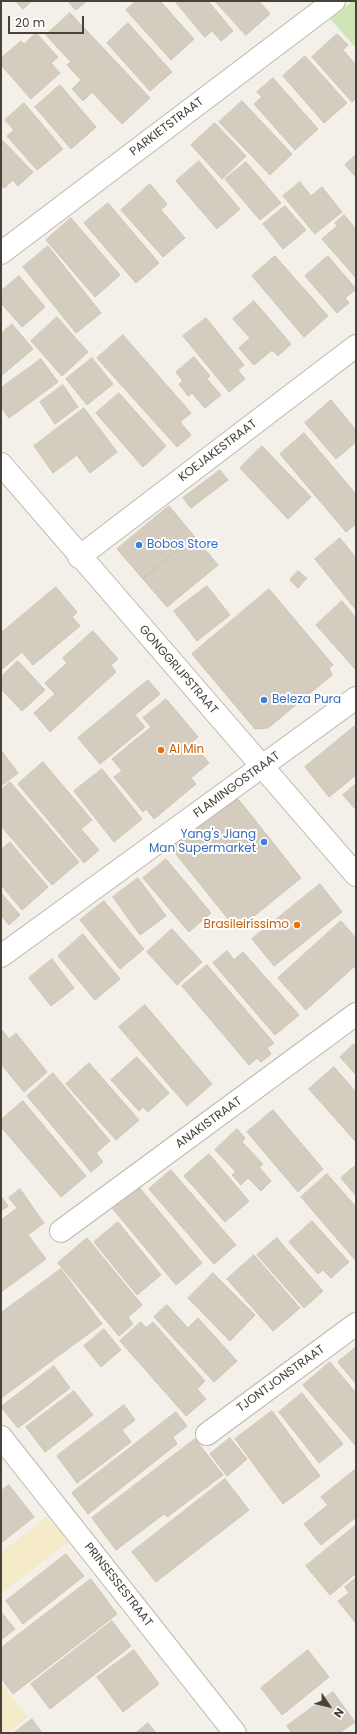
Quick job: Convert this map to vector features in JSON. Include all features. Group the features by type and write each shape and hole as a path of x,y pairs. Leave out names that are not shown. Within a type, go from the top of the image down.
{"street":[{"name":"PARKIETSTRAAT","path":"1,253 334,1"},
{"name":"KOEJAKESTRAAT","path":"79,557 356,346"},
{"name":"GONGGRIJPSTRAAT","path":"1,464 79,557 356,875"},
{"name":"FLAMINGOSTRAAT","path":"1,956 356,698"},
{"name":"ANAKISTRAAT","path":"61,1231 356,1014"},
{"name":"TJONTJONSTRAAT","path":"206,1434 356,1324"},
{"name":"PRINSESSESTRAAT","path":"1,1437 235,1733"}],"green space":[{"path":"353,1 356,1 356,48 330,19"}],"sand":[{"path":"50,1514 70,1541 1,1594 1,1552"},
{"path":"1,1683 28,1717 7,1733 1,1733"}],"building":[{"path":"16,1 32,1 23,9"},
{"path":"68,1 87,1 76,10"},
{"path":"136,1 160,1 194,39 171,60 126,10"},
{"path":"175,1 208,1 233,31 221,41 212,31 205,37"},
{"path":"215,1 259,1 270,14 246,35"},
{"path":"70,13 150,98 122,124 92,92 83,101 72,89 81,80 67,65 71,62 46,35"},
{"path":"128,23 172,72 150,91 107,43"},
{"path":"36,33 58,57 51,63 60,73 31,99 1,65 1,58 21,41 24,44"},
{"path":"337,34 348,45 343,50 356,65 356,98 352,102 312,57"},
{"path":"305,56 347,103 324,123 283,76"},
{"path":"273,78 318,129 295,150 254,104 262,97 257,92"},
{"path":"60,85 96,127 71,149 35,107"},
{"path":"242,101 292,154 270,175 219,122"},
{"path":"24,103 63,149 37,170 7,136 14,130 5,120"},
{"path":"215,123 246,156 222,179 191,145"},
{"path":"1,139 33,172 18,186 13,180 4,188 1,185"},
{"path":"356,155 356,177 345,165"},
{"path":"199,161 240,209 217,229 176,181"},
{"path":"246,162 281,203 260,220 225,179"},
{"path":"300,182 311,196 322,187 342,212 315,234 283,196"},
{"path":"150,184 167,204 161,210 185,238 163,257 121,210"},
{"path":"108,203 159,263 136,283 84,223"},
{"path":"285,206 306,230 283,249 263,224"},
{"path":"344,215 356,229 356,278 322,239 337,226 335,223"},
{"path":"71,218 120,275 95,297 46,240"},
{"path":"48,246 101,313 76,333 23,267"},
{"path":"275,256 328,316 304,337 252,276"},
{"path":"328,256 356,289 345,298 349,303 337,313 305,276"},
{"path":"19,276 45,307 22,327 1,303 1,291"},
{"path":"254,301 291,344 278,356 272,350 254,365 239,348 250,338 233,319"},
{"path":"57,317 88,352 62,376 31,341"},
{"path":"206,318 244,365 238,370 245,379 229,392 183,336"},
{"path":"12,324 33,349 1,376 1,334"},
{"path":"123,335 191,413 180,422 191,435 177,447 97,358"},
{"path":"194,357 210,376 207,379 221,395 205,408 192,393 188,396 179,384 183,381 176,372"},
{"path":"92,358 113,384 87,405 66,379"},
{"path":"41,359 58,382 9,418 1,407 1,388"},
{"path":"63,385 78,407 55,424 40,402"},
{"path":"119,393 166,446 143,467 96,413"},
{"path":"331,400 356,430 356,442 336,459 305,423"},
{"path":"84,408 117,452 90,473 77,455 53,473 34,446"},
{"path":"304,433 356,494 356,524 346,532 280,454"},
{"path":"262,446 311,497 288,519 240,468"},
{"path":"220,470 228,480 191,508 183,498"},
{"path":"169,506 194,536 143,579 117,549"},
{"path":"194,536 218,565 167,607 143,579"},
{"path":"340,538 356,558 356,610 315,559"},
{"path":"298,571 307,578 298,588 290,580"},
{"path":"207,586 230,615 197,641 174,611"},
{"path":"56,587 77,612 72,617 80,626 33,665 22,652 1,670 1,633"},
{"path":"269,589 333,665 329,668 332,675 268,728 255,729 192,654"},
{"path":"342,601 356,618 356,670 316,625"},
{"path":"93,631 118,659 111,665 116,672 50,732 34,713 55,694 45,683 67,663 63,658"},
{"path":"18,661 45,690 22,711 1,689 1,677"},
{"path":"148,680 160,694 135,715 145,727 100,764 78,738"},
{"name":"Ai Min","path":"166,699 198,737 192,742 209,763 191,778 196,784 154,819 146,809 143,812 114,777 122,771 112,759 151,727 143,718"},
{"path":"356,725 356,775 329,797 305,767"},
{"path":"1,750 18,773 1,786"},
{"path":"43,762 92,820 81,829 99,850 84,863 18,784"},
{"path":"102,769 142,819 114,842 74,791"},
{"path":"10,782 79,862 52,885 1,826 1,790"},
{"path":"356,784 356,810 343,795"},
{"path":"235,795 301,878 237,930 171,848"},
{"path":"10,842 48,887 22,910 1,885 1,850"},
{"path":"166,859 211,913 189,932 143,878"},
{"path":"138,878 166,916 140,935 113,897"},
{"name":"Brasileiríssimo","path":"320,884 342,912 274,966 252,939"},
{"path":"1,893 20,915 9,925 1,915"},
{"path":"104,901 144,949 120,969 80,920"},
{"path":"341,921 356,938 356,965 306,1010 278,978"},
{"path":"172,929 202,962 177,985 147,952"},
{"path":"83,934 120,979 95,1000 58,956"},
{"path":"227,951 234,960 243,952 299,1015 275,1035 213,963"},
{"path":"52,959 74,988 51,1006 29,978"},
{"path":"207,965 274,1043 267,1048 271,1054 261,1062 257,1058 249,1065 182,986"},
{"path":"145,1005 212,1084 187,1106 119,1027"},
{"path":"1,1029 9,1039 16,1033 47,1072 24,1092 1,1064"},
{"path":"354,1044 356,1046 356,1075 340,1057"},
{"path":"137,1057 169,1093 148,1112 143,1107 139,1111 111,1080"},
{"path":"89,1063 139,1120 116,1140 66,1084"},
{"path":"334,1067 356,1092 356,1142 309,1089"},
{"path":"53,1073 110,1141 96,1153 103,1162 91,1172 27,1096"},
{"path":"23,1101 86,1176 61,1197 1,1127 1,1120"},
{"path":"273,1110 323,1169 298,1192 247,1132"},
{"path":"237,1129 245,1138 242,1142 263,1164 259,1167 271,1181 261,1191 248,1178 241,1185 232,1175 236,1172 215,1150"},
{"path":"209,1154 249,1201 225,1222 184,1176"},
{"path":"356,1165 356,1196 341,1178"},
{"path":"171,1170 236,1245 214,1264 149,1189"},
{"path":"327,1174 356,1207 356,1261 301,1197"},
{"path":"139,1187 202,1263 176,1285 113,1209"},
{"path":"20,1189 44,1223 28,1235 46,1259 1,1292 1,1220 17,1208 9,1198"},
{"path":"1,1196 8,1206 1,1211"},
{"path":"312,1221 349,1262 331,1278 323,1270 318,1274 289,1242"},
{"path":"118,1222 161,1275 137,1295 94,1242"},
{"path":"87,1238 142,1305 128,1317 133,1324 119,1336 58,1263"},
{"path":"277,1238 323,1291 304,1308 257,1255"},
{"path":"254,1255 300,1308 273,1331 227,1279"},
{"path":"61,1269 102,1324 1,1398 1,1313"},
{"path":"213,1273 255,1315 230,1341 188,1298"},
{"path":"167,1305 188,1328 198,1318 237,1361 214,1382 154,1317"},
{"path":"141,1322 146,1328 153,1322 205,1381 197,1389 206,1399 186,1416 120,1341"},
{"path":"104,1329 121,1350 101,1367 84,1346"},
{"path":"356,1347 356,1384 338,1362"},
{"path":"330,1362 356,1393 356,1446 303,1385"},
{"path":"54,1366 70,1388 18,1428 1,1407"},
{"path":"74,1391 93,1415 45,1452 26,1427"},
{"path":"302,1393 343,1444 319,1463 279,1412"},
{"path":"124,1405 135,1420 122,1430 131,1442 77,1483 57,1456"},
{"path":"272,1411 320,1476 283,1504 235,1439"},
{"path":"176,1412 187,1426 173,1437 177,1444 88,1514 72,1493"},
{"path":"230,1438 247,1459 227,1476 210,1454"},
{"path":"195,1439 223,1475 167,1517 164,1514 116,1550 92,1518"},
{"path":"356,1469 356,1517 321,1545 304,1524 328,1505 321,1497"},
{"path":"225,1479 249,1510 156,1582 132,1552"},
{"path":"9,1485 34,1517 1,1543 1,1491"},
{"path":"356,1525 356,1573 330,1595 306,1566"},
{"path":"66,1554 84,1576 23,1624 6,1601"},
{"path":"356,1578 355,1622 338,1601 349,1593 345,1587"},
{"path":"91,1579 117,1614 13,1694 1,1678 1,1648"},
{"path":"1,1612 15,1629 1,1640"},
{"path":"112,1621 131,1646 50,1709 31,1684"},
{"path":"134,1650 159,1684 123,1712 97,1677"},
{"path":"308,1650 329,1677 282,1715 261,1688"},
{"path":"333,1692 355,1722 339,1733 292,1733 287,1726"},
{"path":"32,1719 42,1733 14,1733"},
{"path":"148,1723 156,1733 136,1733"}],"place":[{"name":"Bobos Store","path":"139,545"},
{"name":"Beleza Pura","path":"264,700"},
{"name":"Ai Min","path":"161,750"},
{"name":"Yang's Jiang Man Supermarket","path":"264,842"},
{"name":"Brasileiríssimo","path":"297,925"}]}
